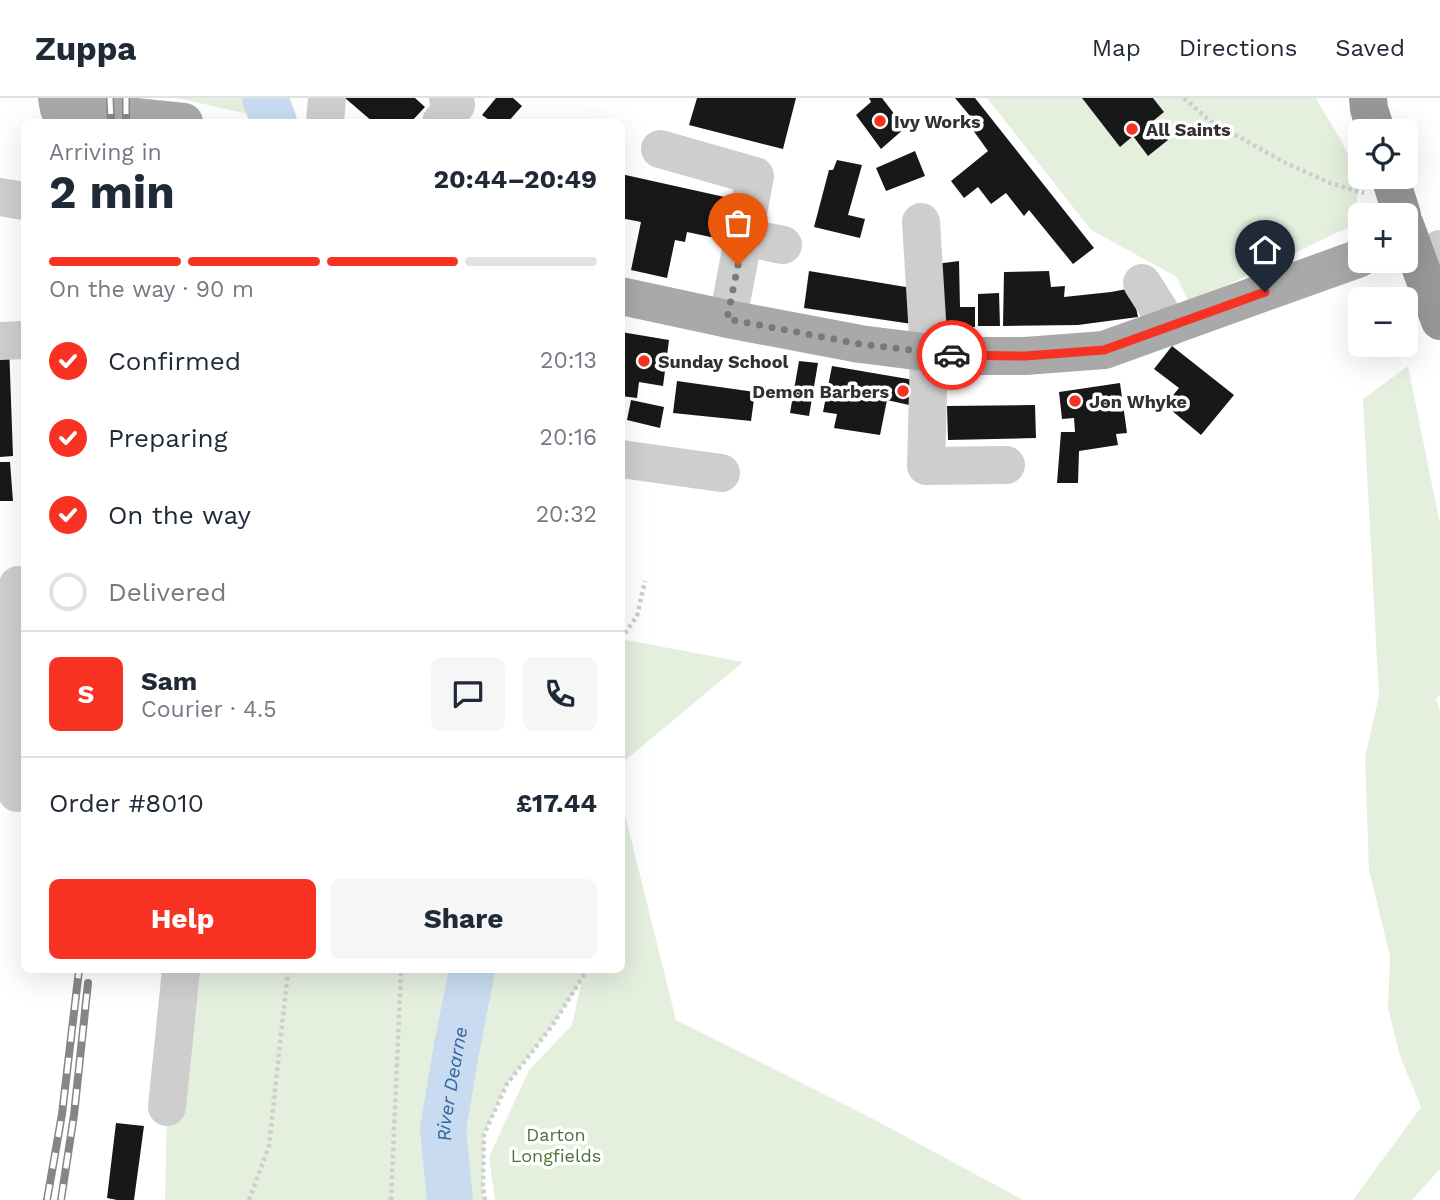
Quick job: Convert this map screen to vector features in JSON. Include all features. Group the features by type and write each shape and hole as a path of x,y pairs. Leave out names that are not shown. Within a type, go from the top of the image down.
{"highway":[{"path":"1368,98 1373,119"},
{"path":"1418,254 1440,321"}],"main road":[{"path":"58,110 152,119"},
{"path":"625,297 860,344 955,355 1025,356 1104,350 1348,262"}],"street":[{"path":"325,119 327,98"},
{"path":"444,119 456,105 448,98"},
{"path":"660,149 755,176 727,319"},
{"path":"0,197 21,200"},
{"path":"921,222 929,352 926,466 1006,464"},
{"path":"743,237 783,245"},
{"path":"1142,283 1170,327"},
{"path":"0,341 21,340"},
{"path":"625,460 721,473"},
{"path":"14,586 17,793"},
{"path":"163,1093 181,973"}],"path":[{"path":"1184,98 1210,121 1284,162 1329,183 1358,192 1374,203"},
{"path":"625,633 637,616 645,581"},
{"path":"249,1200 270,1146 288,973"},
{"path":"391,1200 401,973"},
{"path":"485,1200 484,1134 507,1084 552,1026 585,973"}],"green space":[{"path":"177,98 290,98 294,119 271,119"},
{"path":"987,98 1316,98 1348,156 1348,189 1357,189 1356,203 1348,203 1348,227 1189,303 1177,277 1091,230"},
{"path":"1408,366 1440,524 1440,694 1436,700 1440,710 1440,1169 1412,1200 1353,1200 1421,1107 1400,1056 1388,1008 1390,956 1369,870 1365,757 1379,696 1363,399"},
{"path":"625,640 743,662 625,761"},
{"name":"Darton Longfields","path":"625,815 676,1020 875,1120 1023,1200 495,1200 489,1157 529,1070 572,1025 582,980 552,1026 507,1084 484,1134 485,1200 165,1200 167,1107 181,973 625,973"}],"building":[{"path":"345,98 415,98 425,107 414,119 370,119"},
{"path":"496,98 513,98 522,106 511,119 488,119 482,115"},
{"path":"697,98 796,98 783,149 689,125"},
{"name":"Ivy Works","path":"869,98 882,98 905,128 881,149 856,115 871,102"},
{"path":"955,98 975,98 1094,248 1073,264 1029,210 1024,216 1006,193 991,204 978,187 964,198 951,181 988,151 970,126 975,122"},
{"name":"All Saints","path":"1082,98 1153,98 1164,112 1153,121 1168,140 1148,156 1133,136 1120,147"},
{"path":"915,151 925,176 886,191 876,168"},
{"path":"837,160 862,165 848,215 865,219 860,238 814,227 829,170 833,170"},
{"path":"625,175 729,198 720,239 687,232 685,242 675,240 667,278 631,270 641,222 625,219"},
{"path":"959,261 960,307 975,307 975,327 939,328 936,264"},
{"path":"809,271 918,289 912,324 804,308"},
{"path":"1049,271 1051,287 1065,286 1064,297 1132,288 1138,317 1078,325 1003,326 1004,272"},
{"path":"999,293 1000,326 978,326 978,294"},
{"name":"Sunday School","path":"625,333 669,340 663,386 639,382 637,398 625,396"},
{"path":"9,345 13,456 0,457 0,346"},
{"path":"1172,346 1234,395 1201,435 1165,405 1179,388 1154,369"},
{"path":"799,361 818,363 809,416 790,413"},
{"path":"832,366 914,380 909,405 887,400 880,435 834,428 837,414 823,412"},
{"path":"677,381 755,392 751,421 673,413"},
{"path":"1120,383 1127,433 1116,434 1118,445 1079,451 1078,483 1057,483 1061,432 1075,432 1074,418 1062,419 1059,392"},
{"path":"631,400 664,407 660,428 627,420"},
{"path":"1035,405 1036,438 948,440 947,406"},
{"path":"0,462 10,462 13,501 0,501"},
{"path":"116,1123 144,1126 134,1200 107,1198"}],"waterway":[{"name":"River Dearne","path":"265,98 273,119"},
{"name":"River Dearne","path":"450,1200 443,1129 471,973"}],"railway":[{"path":"110,98 111,119"},
{"path":"126,98 126,119"},
{"path":"47,1200 62,1114 79,973"},
{"path":"61,1200 74,1115 88,983"}],"way so far":[{"path":"738,265 727,319 860,344 952,355"}],"place":[{"name":"Ivy Works","path":"880,121"},
{"name":"All Saints","path":"1132,129"},
{"name":"Sunday School","path":"644,361"},
{"name":"Demon Barbers","path":"903,391"},
{"name":"Jon Whyke","path":"1075,401"}],"route":[{"path":"952,355 1025,356 1104,350 1265,292"}]}
